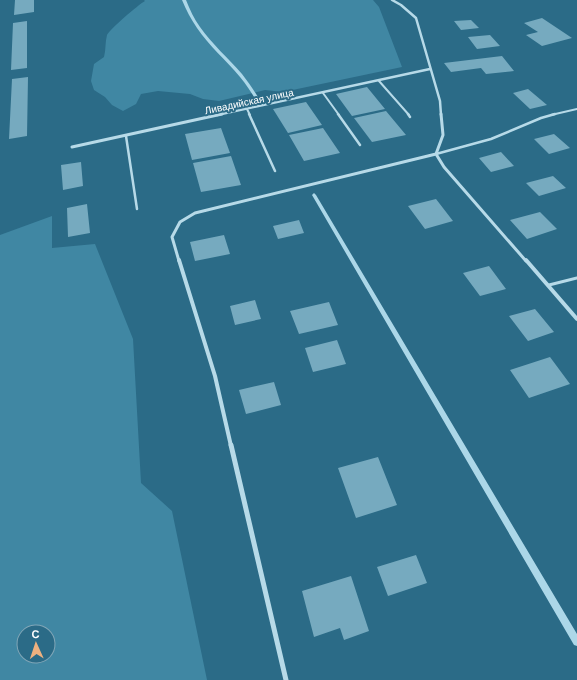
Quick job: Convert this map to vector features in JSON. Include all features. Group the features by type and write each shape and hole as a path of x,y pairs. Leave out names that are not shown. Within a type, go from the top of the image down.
{"street":[{"path":"392,0 401,5 416,18 440,101 443,135 436,154"},
{"name":"Ливадийская улица","path":"72,147 430,69"},
{"path":"436,154 444,167 549,285 577,319"},
{"path":"286,680 215,376 172,237 175,227 184,219 195,213 436,154"}],"lane":[{"path":"379,81 410,117"},
{"path":"323,93 360,145"},
{"path":"247,109 275,170"},
{"path":"436,154 491,139 541,118 577,109"},
{"path":"126,136 137,209"},
{"path":"549,285 577,278"}],"shaded area":[{"path":"144,0 373,0 379,7 402,67 283,92 265,90 219,101 203,99 190,94 158,91 141,94 136,104 123,111 112,105 105,97 94,90 91,81 94,64 104,57 106,38 109,32 124,17 145,1"},
{"path":"52,216 52,248 95,244 133,339 141,483 172,511 207,680 0,680 0,235"}],"building":[{"path":"15,0 34,0 34,12 14,15"},
{"path":"542,18 572,38 542,46 526,35 538,32 524,23"},
{"path":"471,20 479,28 461,30 454,21"},
{"path":"27,21 27,68 11,70 13,23"},
{"path":"490,35 500,46 477,49 468,37"},
{"path":"502,56 514,71 486,74 481,68 451,72 444,63"},
{"path":"28,77 27,136 9,139 12,79"},
{"path":"367,87 385,109 352,116 336,94"},
{"path":"528,89 547,105 530,109 513,93"},
{"path":"306,102 322,125 288,133 273,109"},
{"path":"386,111 406,135 372,142 354,118"},
{"path":"221,128 230,153 192,160 185,134"},
{"path":"323,128 340,153 304,161 289,135"},
{"path":"554,134 570,148 549,154 534,139"},
{"path":"501,152 514,166 491,172 479,158"},
{"path":"231,156 241,185 201,192 193,163"},
{"path":"81,162 83,186 63,190 61,165"},
{"path":"553,176 566,188 539,196 526,183"},
{"path":"436,199 453,221 425,229 408,206"},
{"path":"87,204 90,233 68,237 67,208"},
{"path":"540,212 557,229 527,239 510,220"},
{"path":"299,220 304,233 278,239 273,226"},
{"path":"224,235 230,254 195,261 190,242"},
{"path":"489,266 506,289 480,296 463,273"},
{"path":"255,300 261,319 235,325 230,306"},
{"path":"329,302 338,325 299,334 290,311"},
{"path":"535,309 554,332 528,341 509,316"},
{"path":"337,340 346,364 313,372 305,348"},
{"path":"550,357 570,384 529,398 510,370"},
{"path":"274,382 281,405 246,414 239,390"},
{"path":"378,457 397,505 356,518 338,468"},
{"path":"416,555 427,583 388,596 377,567"},
{"path":"351,576 369,631 344,640 340,628 314,637 302,591"}],"waterway":[{"path":"184,0 190,15 199,28 251,88 259,102"},
{"path":"314,195 577,642"}]}
